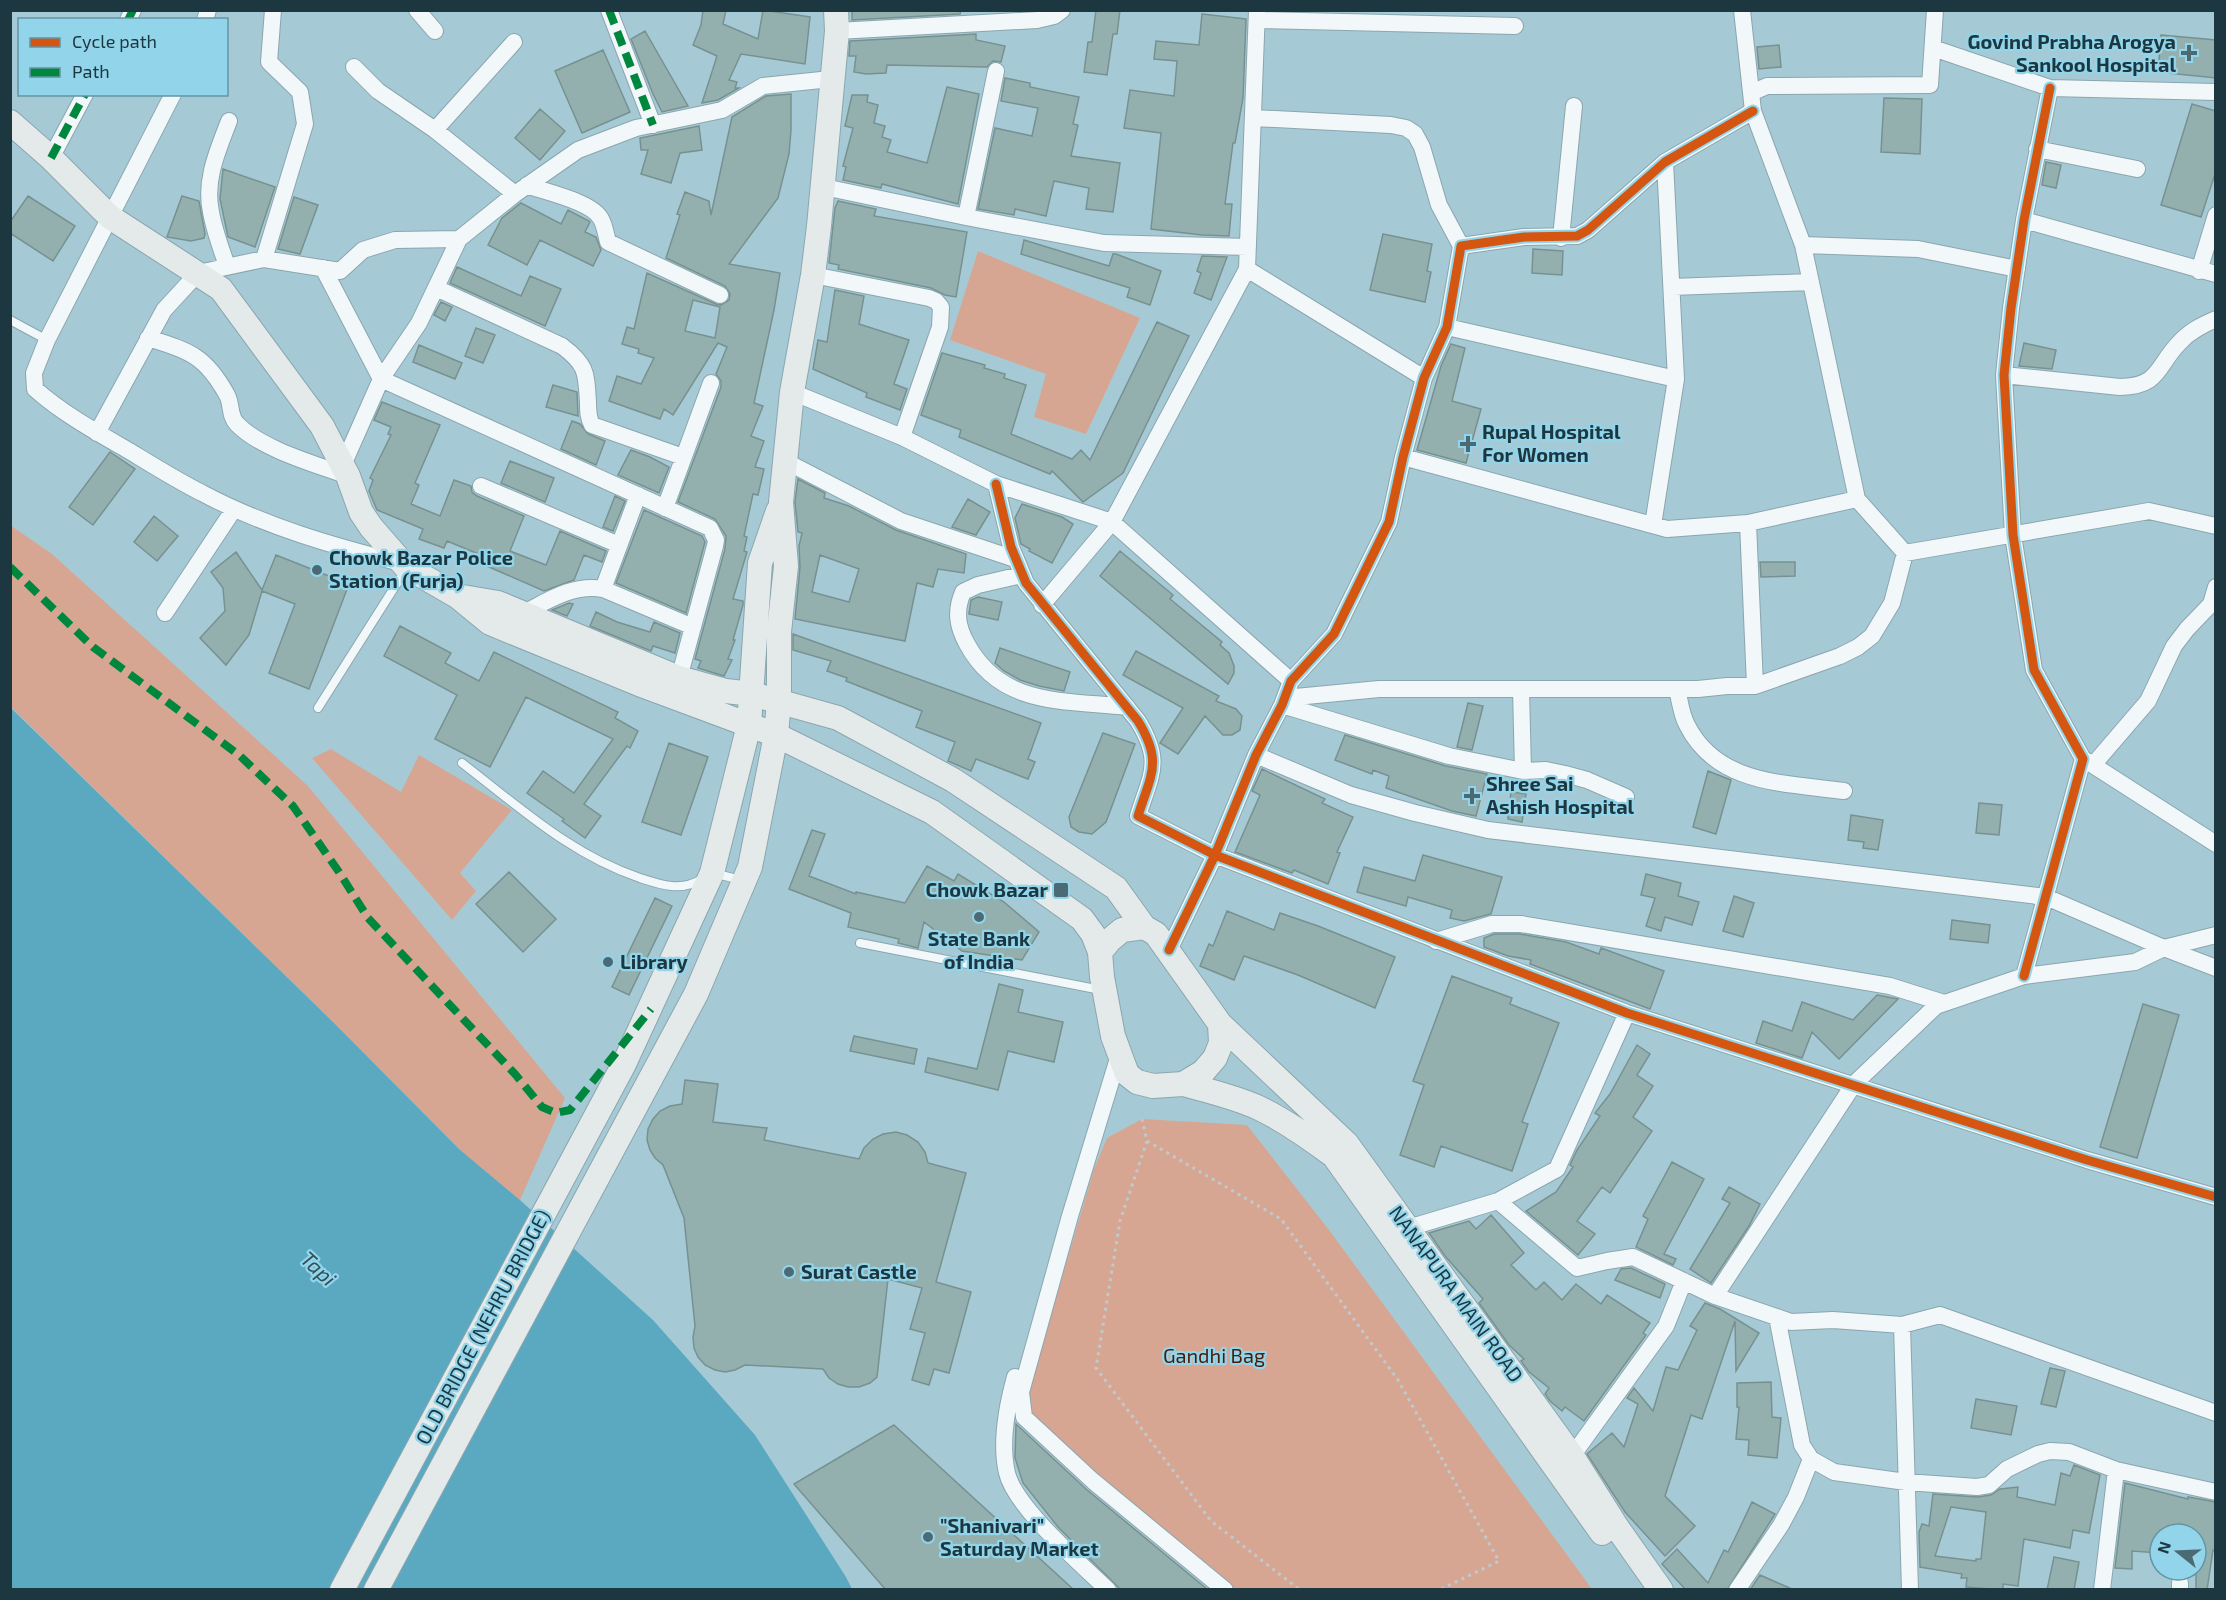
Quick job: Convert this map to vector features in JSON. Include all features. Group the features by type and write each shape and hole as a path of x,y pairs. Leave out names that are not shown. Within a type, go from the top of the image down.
{"main road":[{"path":"781,502 792,392 813,275 824,187 836,21"},
{"path":"10,122 51,158 110,217 221,289 322,426 346,470 361,512 404,565 457,596 490,623 639,684 776,735 932,812 1082,919 1093,934 1100,952 1104,990 1116,1046 1127,1074 1137,1082 1153,1086 1183,1084 1203,1072 1215,1058 1221,1043 1220,1024"},
{"name":"OLD BRIDGE (NEHRU BRIDGE)","path":"342,1590 624,1064 712,873 749,725 760,563 781,502"},
{"name":"OLD BRIDGE (NEHRU BRIDGE)","path":"376,1590 696,994 750,867 776,735 779,701 779,632 786,566 781,502"},
{"name":"NANAPURA MAIN ROAD","path":"457,596 498,603 679,678 726,691 752,694 838,718 953,780 1116,888 1144,927 1156,934 1169,950 1220,1024 1347,1144 1572,1456 1616,1526 1661,1590"},
{"path":"1100,952 1122,930 1144,927"},
{"name":"NANAPURA MAIN ROAD","path":"1183,1084 1224,1095 1259,1109 1301,1132 1334,1156 1641,1590"}],"street":[{"path":"264,259 305,124 300,92 269,62 273,10"},
{"path":"417,10 435,31"},
{"path":"609,10 653,125"},
{"path":"836,21 995,16 1037,20 1054,16 1062,10"},
{"path":"1742,10 1753,111 1803,245 1857,499 1905,553"},
{"path":"1751,93 1767,86 1930,85 1935,10"},
{"path":"1042,605 1112,522 1248,269 1257,15 1515,26"},
{"path":"435,130 514,42"},
{"path":"1932,48 2050,88 2216,92"},
{"path":"354,67 378,91 521,190 582,204 601,217 608,242 720,295"},
{"path":"966,217 996,71"},
{"path":"148,338 184,349 204,362 226,393 231,413 239,426 277,451 346,470 381,379 419,323 459,239 521,190 578,150 636,128 722,110 763,86 831,79"},
{"path":"2050,88 2024,220 2004,375 2013,535 2034,670 2088,762 2216,844"},
{"path":"51,158 85,96"},
{"path":"172,96 47,340 34,373 35,389 97,433 234,509 336,547 404,565"},
{"path":"1561,238 1574,106"},
{"path":"1461,246 1524,237 1577,236 1588,230 1665,162 1753,111"},
{"path":"1169,950 1215,855 1256,755 1291,681 1334,634 1389,522 1403,457 1425,378 1447,327 1461,246 1439,206 1422,147 1415,134 1406,128 1391,125 1254,118"},
{"path":"227,266 210,211 209,183 214,159 229,121"},
{"path":"2037,149 2137,169"},
{"path":"1653,525 1676,379 1665,162"},
{"path":"824,187 1104,243 1248,247"},
{"path":"2024,220 2207,273 2216,215"},
{"path":"97,433 164,309 198,273 264,259 340,271 363,250 395,240 459,239"},
{"path":"1803,245 1918,249 2017,269"},
{"path":"323,268 381,379 710,528 716,540 679,678"},
{"path":"1248,269 1425,378"},
{"path":"813,275 929,298 941,307 940,327 902,437"},
{"path":"1672,287 1811,282"},
{"path":"436,288 562,346 576,356 583,365 586,377 588,419 592,425 683,457"},
{"path":"2004,375 2120,387 2134,386 2146,382 2157,373 2188,334 2199,326 2216,319"},
{"path":"1447,327 1676,379"},
{"path":"665,508 711,383"},
{"path":"792,392 902,437 996,484 1112,522 1291,681"},
{"path":"1403,457 1667,529 1748,524 1857,499"},
{"path":"785,461 901,521 1015,559"},
{"path":"996,484 1015,559 1022,575 1042,605 1127,707 1148,738 1154,754 1153,770 1138,816 1215,855 1627,1013 2087,1160 2216,1197"},
{"path":"481,486 619,545"},
{"path":"603,589 638,495"},
{"path":"165,613 234,509"},
{"path":"1905,553 2149,511 2216,526"},
{"path":"1748,524 1755,686"},
{"path":"1283,701 1357,690 1677,689 1755,686 1840,656 1872,636 1892,603 1905,553"},
{"path":"1022,575 978,585 963,592 960,599 956,616 964,639 985,671 1018,693 1127,707"},
{"path":"524,613 555,596 583,587 603,589 693,627"},
{"path":"2024,976 2088,762 2148,701 2174,646 2211,604 2216,587"},
{"path":"1521,689 1523,771"},
{"path":"1677,689 1685,722 1694,739 1719,764 1742,775 1763,780 1844,790"},
{"path":"1283,701 1449,756 1523,771 1546,770 1565,774 1587,780 1626,797"},
{"path":"1256,755 1351,795 1488,830 2046,897 2216,968"},
{"path":"1436,941 1491,924 1521,924 1890,986 1944,1003"},
{"path":"1715,1296 1854,1084 1936,1006 2024,976 2135,962 2164,948 2216,935"},
{"path":"1408,1228 1498,1201 1557,1169 1627,1013"},
{"path":"1108,1590 1056,1540 1015,1495 1007,1474 1004,1449 1010,1396 1116,1046"},
{"path":"1116,1046 1021,1392 1024,1417 1093,1481 1225,1590"},
{"path":"1498,1201 1577,1268 1633,1257 1715,1296 1791,1322 1833,1320 1902,1325 1940,1315 2216,1413"},
{"path":"1572,1456 1666,1326 1684,1281"},
{"path":"1777,1317 1802,1445 1811,1459 1840,1473 1906,1482 1977,1487 1989,1485 2007,1469 2038,1454 2050,1451 2069,1452 2116,1470 2216,1492"},
{"path":"1902,1325 1911,1590"},
{"path":"1737,1590 1781,1525 1796,1497 1811,1459"},
{"path":"2102,1590 2116,1470"}],"lane":[{"path":"10,320 47,340"},
{"path":"318,708 404,565"},
{"path":"462,763 551,832 609,867 661,885 678,887 693,885 712,873 744,881"},
{"path":"860,943 1104,990"}],"path":[{"path":"1142,1119 1147,1141 1120,1221 1096,1368 1211,1521 1300,1590"},
{"path":"1147,1141 1281,1219 1398,1380 1499,1561 1439,1590"}],"green space":[{"path":"978,251 1140,318 1086,434 1034,417 1046,374 950,340"},
{"path":"10,525 52,554 308,786 565,1098 520,1200 459,1149 334,1023 11,707"},
{"path":"331,749 401,792 419,755 512,810 460,873 476,891 452,920 312,758"},
{"name":"Gandhi Bag","path":"1142,1119 1247,1125 1329,1230 1592,1589 1234,1589 1035,1424 1026,1400 1094,1169 1107,1138"}],"water":[{"name":"Tapi","path":"10,707 334,1023 459,1149 520,1200 653,1320 755,1435 852,1589 11,1589"}],"building":[{"path":"703,10 726,10 723,24 758,39 763,10 810,17 805,64 741,54 729,80 737,82 735,88 739,88 718,100 702,103 717,56 693,45 701,25"},
{"path":"852,10 961,10 960,14 852,20"},
{"path":"1096,10 1120,10 1117,34 1113,34 1107,75 1084,72 1088,42 1092,42"},
{"path":"1202,14 1246,19 1243,98 1235,143 1233,143 1225,204 1232,204 1229,236 1151,229 1161,133 1124,128 1130,90 1174,96 1177,61 1154,59 1156,41 1199,45"},
{"path":"645,31 688,106 662,112 631,39"},
{"path":"976,34 976,40 1005,46 1001,62 993,61 987,67 887,65 886,73 866,74 854,72 856,56 849,56 850,41"},
{"path":"2161,35 2216,40 2216,78 2158,72"},
{"path":"1779,45 1781,67 1759,69 1757,47"},
{"path":"603,50 630,112 582,133 555,71"},
{"path":"1005,78 1030,83 1030,87 1079,97 1073,124 1078,125 1071,156 1120,163 1113,212 1086,209 1089,188 1054,181 1046,216 1015,209 1014,215 978,209 995,128 1032,136 1038,108 1001,101"},
{"path":"947,87 979,94 958,204 882,184 881,188 843,180 846,167 843,166 853,128 845,126 852,95 868,95 867,102 878,105 874,123 885,126 882,137 891,140 887,152 927,163"},
{"path":"791,94 791,130 789,154 778,198 729,264 780,273 754,403 763,406 751,436 764,441 755,467 764,469 758,495 753,494 744,536 747,537 744,551 747,552 733,599 743,601 743,605 728,659 732,660 724,676 698,668 701,661 695,659 725,549 726,536 715,519 678,502 721,387 721,381 716,374 727,347 718,343 673,415 664,409 660,419 609,401 617,376 641,384 654,358 638,353 639,349 622,344 627,327 634,329 647,273 716,304 721,305 729,300 730,294 725,286 666,258 685,192 709,201 711,215 732,117 766,96","holes":["693,300 720,307 715,338 685,331"]},
{"path":"1884,98 1922,99 1920,154 1881,152"},
{"path":"2192,104 2216,111 2216,171 2201,217 2161,205"},
{"path":"540,109 565,131 540,160 515,138"},
{"path":"699,126 702,150 680,153 671,183 641,174 648,150 641,150 640,138"},
{"path":"2046,162 2061,165 2056,188 2042,185"},
{"path":"223,169 275,187 255,247 228,237 220,199"},
{"path":"28,196 75,226 53,261 10,233 10,222"},
{"path":"182,196 199,201 204,238 191,241 167,237"},
{"path":"294,197 318,205 300,254 278,249"},
{"path":"838,201 876,209 874,216 967,232 956,297 945,295 931,288 838,269 839,265 829,263 835,208"},
{"path":"521,203 561,224 568,210 589,221 585,232 596,237 601,250 593,266 540,240 527,265 488,245 502,218"},
{"path":"1383,234 1432,244 1427,271 1431,272 1425,302 1370,290"},
{"path":"1024,240 1109,266 1113,254 1116,254 1161,271 1150,305 1127,297 1130,288 1021,254"},
{"path":"1533,249 1563,251 1562,275 1532,273"},
{"path":"1202,256 1227,257 1211,300 1194,293 1201,273 1197,271"},
{"path":"457,267 521,296 530,276 561,289 545,326 450,283"},
{"path":"835,290 864,296 859,324 909,340 894,384 907,389 900,410 866,397 867,393 813,369 818,340 827,342"},
{"path":"441,302 452,307 445,321 434,315"},
{"path":"1157,322 1189,336 1123,473 1083,502 1052,471 1050,474 959,437 961,430 921,415 942,353 985,365 984,368 1005,374 1004,378 1026,385 1011,434 1072,459 1081,450 1090,460"},
{"path":"476,328 495,335 483,363 465,356"},
{"path":"2024,343 2056,350 2052,369 2019,366"},
{"path":"1451,344 1465,348 1452,401 1481,409 1466,463 1417,450 1441,366"},
{"path":"419,345 462,363 455,379 413,362"},
{"path":"553,385 577,392 578,416 546,407"},
{"path":"382,402 440,425 415,483 419,485 411,504 440,516 454,480 471,486 472,492 477,496 524,516 510,551 546,565 560,531 606,551 602,562 584,555 574,580 544,591 473,560 476,553 447,541 444,548 419,539 423,529 377,510 369,491 373,480 370,478 391,435 388,434 391,427 374,420"},
{"path":"572,421 580,424 588,434 605,441 596,465 561,449"},
{"path":"631,450 669,467 659,493 618,475"},
{"path":"110,452 135,469 93,525 69,507"},
{"path":"510,461 554,478 545,502 501,483"},
{"path":"798,479 825,493 824,498 849,506 896,530 966,554 964,573 938,569 933,587 917,583 905,641 795,619 800,567 799,546 802,533 798,532 795,502","holes":["820,555 859,569 849,602 812,592"]},
{"path":"615,496 625,501 613,531 603,527"},
{"path":"968,499 990,512 976,535 952,527"},
{"path":"1022,504 1062,517 1073,524 1052,563 1021,544 1015,518"},
{"path":"644,510 702,536 705,542 686,613 616,583"},
{"path":"154,516 178,536 157,561 134,542"},
{"path":"1120,551 1173,595 1170,599 1222,642 1220,645 1229,653 1234,666 1234,673 1228,684 1100,576"},
{"path":"236,552 262,590 276,555 349,584 309,689 269,673 295,604 262,591 249,635 226,665 200,638 225,611 223,588 211,572"},
{"path":"1760,562 1795,562 1795,576 1761,577"},
{"path":"978,597 1002,602 998,620 969,614 971,600"},
{"path":"569,603 573,604 567,616 552,610"},
{"path":"596,612 617,622 650,632 654,622 680,633 675,653 653,646 651,651 590,626"},
{"path":"400,626 451,653 445,663 479,681 494,652 618,712 615,718 638,731 630,748 627,746 584,804 601,816 585,838 562,821 564,819 527,793 543,771 574,793 613,739 526,697 490,767 435,739 457,695 384,656"},
{"path":"793,634 1041,723 1028,759 1035,762 1028,779 976,759 971,771 948,761 955,742 916,727 922,711 846,681 847,678 827,671 831,661 793,650"},
{"path":"1000,648 1070,672 1064,691 1020,680 1004,671 995,663"},
{"path":"1136,651 1219,696 1216,701 1236,709 1242,716 1240,730 1232,735 1223,735 1205,716 1178,754 1160,743 1183,708 1123,675"},
{"path":"1468,703 1483,706 1472,750 1457,747"},
{"path":"1103,733 1135,744 1106,822 1092,834 1079,832 1071,827 1069,817"},
{"path":"1345,735 1446,766 1487,774 1476,816 1452,811 1386,788 1389,776 1373,770 1372,774 1335,760"},
{"path":"669,743 708,757 681,835 642,822"},
{"path":"1262,769 1325,799 1322,803 1353,817 1337,852 1340,853 1328,884 1294,870 1292,873 1235,852 1260,795 1252,791"},
{"path":"1708,771 1731,780 1716,834 1693,827"},
{"path":"1511,792 1526,794 1522,822 1508,819"},
{"path":"1979,803 2002,805 1999,835 1976,833"},
{"path":"1851,815 1883,820 1878,850 1863,848 1864,842 1848,840"},
{"path":"812,830 825,834 809,876 856,894 856,892 905,903 927,866 954,881 958,874 1004,902 1039,932 1022,960 962,951 924,922 918,948 898,943 899,939 848,927 851,913 789,889"},
{"path":"1423,855 1502,877 1491,914 1464,921 1450,918 1452,910 1408,897 1406,906 1357,892 1364,867 1415,881"},
{"path":"509,872 556,919 523,952 476,904"},
{"path":"1646,874 1681,883 1678,896 1699,902 1692,925 1665,917 1661,931 1646,926 1655,898 1641,895"},
{"path":"1734,896 1754,903 1743,937 1723,931"},
{"path":"655,898 672,906 629,995 612,987"},
{"path":"1227,911 1274,930 1280,913 1395,957 1375,1008 1298,975 1244,956 1234,980 1200,966 1209,944 1213,946"},
{"path":"1952,920 1990,925 1988,943 1950,939"},
{"path":"1494,934 1520,934 1566,942 1599,954 1601,948 1664,971 1650,1009 1530,964 1531,960 1508,956 1484,947 1484,938"},
{"path":"1452,976 1512,998 1510,1004 1559,1023 1522,1122 1528,1124 1512,1171 1441,1146 1434,1167 1400,1155 1424,1085 1413,1081"},
{"path":"999,984 1023,990 1018,1012 1063,1022 1054,1062 1008,1051 998,1090 925,1072 928,1058 977,1069"},
{"path":"1877,995 1898,999 1839,1059 1812,1032 1802,1058 1756,1043 1763,1021 1792,1031 1802,1002 1853,1020"},
{"path":"2143,1004 2179,1015 2137,1158 2100,1147"},
{"path":"854,1036 917,1049 914,1064 850,1051"},
{"path":"1637,1045 1650,1054 1637,1075 1653,1086 1633,1117 1652,1131 1610,1193 1602,1187 1577,1221 1595,1234 1578,1255 1526,1211 1556,1192 1573,1167 1570,1165 1577,1150 1600,1116 1595,1113 1610,1094"},
{"name":"Surat Castle","path":"685,1080 718,1084 713,1122 767,1128 764,1140 859,1159 864,1148 873,1139 883,1134 896,1132 907,1135 918,1142 925,1152 928,1163 966,1173 936,1282 971,1292 949,1373 934,1369 929,1385 912,1380 925,1333 910,1329 922,1288 888,1279 877,1377 870,1383 859,1387 848,1387 829,1378 823,1369 745,1365 725,1372 705,1365 694,1348 695,1326 684,1218 663,1165 655,1158 647,1140 648,1129 660,1111 682,1104"},
{"path":"1672,1162 1704,1179 1664,1254 1676,1259 1673,1265 1636,1247 1648,1219 1643,1216"},
{"path":"1729,1187 1760,1204 1749,1226 1711,1283 1690,1269 1730,1203 1722,1199"},
{"path":"1491,1215 1524,1253 1511,1265 1536,1290 1544,1282 1562,1300 1576,1284 1601,1304 1607,1295 1650,1323 1643,1333 1646,1335 1584,1421 1565,1407 1562,1411 1550,1401 1545,1394 1549,1388 1529,1372 1521,1361 1524,1359 1509,1345 1479,1303 1483,1299 1445,1256 1429,1233 1469,1221 1476,1229"},
{"path":"1631,1268 1665,1284 1660,1298 1615,1280 1621,1269"},
{"path":"1705,1303 1720,1309 1759,1333 1736,1371 1735,1321 1702,1419 1691,1415 1665,1496 1695,1526 1665,1556 1625,1512 1587,1454 1612,1433 1624,1447 1638,1404 1627,1398 1634,1388 1653,1411 1666,1367 1678,1370 1697,1330 1690,1326"},
{"path":"2050,1368 2065,1371 2056,1407 2041,1404"},
{"path":"1771,1382 1772,1417 1781,1418 1777,1458 1748,1455 1749,1440 1736,1439 1739,1407 1737,1407 1737,1383"},
{"path":"1976,1399 2017,1406 2011,1435 1971,1428"},
{"path":"1016,1424 1086,1489 1208,1590 1121,1590 1058,1527 1023,1483 1015,1458"},
{"name":"\"Shanivari\" Saturday Market","path":"894,1425 1074,1590 886,1590 794,1484"},
{"path":"2074,1465 2100,1475 2089,1533 2073,1530 2070,1548 2024,1539 2018,1586 2003,1584 2003,1590 1966,1587 1967,1578 1961,1578 1962,1574 1920,1567 1919,1532 1922,1524 1929,1526 1933,1494 1978,1497 1991,1495 2000,1489 2018,1487 2017,1497 2055,1505 2061,1473 2070,1476","holes":["1951,1507 1986,1512 1981,1559 1976,1559 1976,1561 1935,1556"]},
{"path":"2125,1483 2188,1499 2188,1497 2216,1502 2216,1551 2213,1550 2207,1590 2196,1590 2196,1582 2208,1582 2208,1522 2148,1522 2148,1552 2132,1551 2132,1569 2115,1568"},
{"path":"1752,1502 1775,1514 1727,1590 1686,1590 1662,1564 1677,1549 1708,1583 1724,1550 1728,1552"},
{"path":"2054,1557 2079,1562 2074,1590 2047,1590"},
{"path":"1760,1575 1794,1590 1750,1590"}],"marked path":[{"path":"129,18 133,10"},
{"path":"609,10 653,125"},
{"path":"51,158 84,96"},
{"path":"10,567 93,647 239,755 293,806 368,918 515,1074 542,1107 556,1113 570,1110 651,1009"}],"cycle path":[{"path":"2024,976 2083,759 2034,670 2013,535 2004,375 2024,220 2050,88"},
{"path":"1169,950 1215,855 1256,755 1282,705 1291,681 1334,634 1389,522 1424,378 1447,327 1461,246 1524,237 1577,236 1588,230 1665,162 1753,111"},
{"path":"996,484 1011,547 1026,583 1138,721 1146,735 1152,768 1138,816 1215,855 1627,1013 2087,1160 2216,1197"}],"place":[{"name":"Govind Prabha Arogya Sankool Hospital","path":"2189,53"},
{"name":"Rupal Hospital For Women","path":"1468,444"},
{"name":"Chowk Bazar Police Station (Furja)","path":"317,570"},
{"name":"Shree Sai Ashish Hospital","path":"1472,796"},
{"name":"Chowk Bazar","path":"1061,890"},
{"name":"State Bank of India","path":"979,917"},
{"name":"Library","path":"608,962"},
{"name":"Surat Castle","path":"789,1272"},
{"name":"\"Shanivari\" Saturday Market","path":"928,1537"}]}
